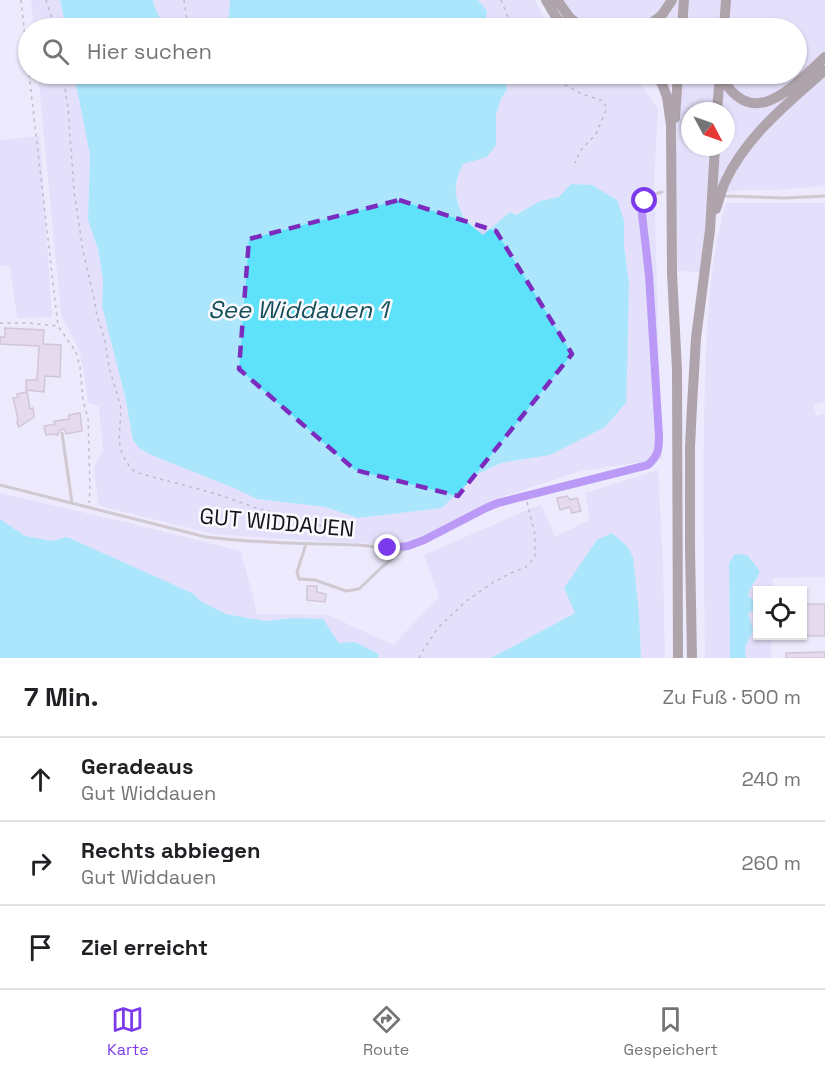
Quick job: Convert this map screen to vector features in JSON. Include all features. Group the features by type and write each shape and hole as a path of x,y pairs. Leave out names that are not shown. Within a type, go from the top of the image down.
{"highway":[{"path":"546,0 557,18"},
{"path":"557,0 570,18"},
{"path":"658,18 672,0"},
{"path":"683,18 684,0"},
{"path":"725,18 726,0"},
{"path":"807,73 825,57"},
{"path":"710,230 724,184 741,154 755,135 825,70"},
{"path":"662,84 667,97 671,125 672,273 677,370 678,658"},
{"path":"671,164 677,84"},
{"path":"718,102 719,84"},
{"path":"726,84 743,101 757,103 772,100 795,84"},
{"path":"692,658 690,548 692,406 696,338 710,230 714,156"}],"lane":[{"name":"GUT WIDDAUEN","path":"0,485 206,537 388,548 408,546 424,540 486,508 526,495 648,465 656,458 659,436 649,275 642,214 644,203 649,196 662,192"},
{"path":"724,195 784,198 825,196"},
{"path":"62,433 72,503"},
{"path":"306,544 297,572 299,579 315,580 346,591 359,589 408,546"}],"path":[{"path":"21,0 23,18"},
{"path":"46,0 52,18"},
{"path":"184,0 187,18"},
{"path":"501,0 508,18"},
{"path":"30,84 58,326 76,352 80,367 83,401 88,418 90,490 88,507"},
{"path":"65,84 74,191 83,251 109,367 121,408 119,441 126,462 138,473 217,494 256,508 341,532 349,535 359,545"},
{"path":"564,84 582,94 603,101 607,108 596,134 580,151 575,163"},
{"path":"0,323 58,326"},
{"path":"419,658 438,628 465,602 492,583 526,567 535,557 535,535 526,495"}],"highlighted area":[{"path":"399,200 496,231 572,354 458,496 355,470 239,369 249,239"}],"shaded area":[{"path":"31,0 60,0 64,18 33,18"},
{"path":"153,0 230,0 229,18 160,18"},
{"path":"478,0 535,0 544,18 486,18 487,11"},
{"path":"561,0 668,0 653,18 575,18"},
{"path":"676,0 680,0 679,18 665,17"},
{"path":"688,0 721,0 720,18 687,18"},
{"path":"730,0 825,0 825,52 807,69 807,18 729,18"},
{"path":"825,61 825,65 807,81 807,73"},
{"path":"825,74 825,186 725,192 751,145"},
{"path":"39,84 76,84 90,155 88,220 98,249 103,281 102,306 125,396 133,440 139,448 257,499 325,507 358,518 442,508 476,475 501,463 550,455 605,427 625,403 629,283 624,245 624,220 559,197 540,201 516,215 510,212 483,236 464,218 455,193 458,175 463,164 496,145 496,122 498,110 507,89 506,84 641,84 658,109 654,182 662,459 581,471 498,498 422,539 407,544 347,543 214,534 100,506 94,468 103,449 99,406 88,403 79,351 61,313"},
{"path":"681,84 715,84 714,102 681,102 681,156 711,156 707,222 700,272 676,271 676,149"},
{"path":"722,84 761,105 792,84 804,84 773,112 716,190 718,156 735,156 735,102 721,102"},
{"path":"733,84 791,84 781,93 761,100 741,96"},
{"path":"40,136 52,317 17,318 10,266 0,266 0,140"},
{"path":"726,203 825,203 825,402 813,405 817,416 825,413 825,577 773,578 773,586 753,586 753,631 747,605 749,592 752,586 757,581 729,563 730,658 705,658 705,384 712,270"},
{"path":"658,470 665,658 641,658 633,557 564,588 576,612 491,658 378,658 379,654 338,643 322,619 294,618 265,621 226,614 202,602 192,593 67,538 52,541 24,536 0,519 0,493 241,551 257,614 328,615 393,645 439,597 424,555 541,504 555,537 590,520 585,493"},
{"path":"753,631 753,640 771,640 771,658 746,658 745,647"}],"water":[{"path":"60,0 153,0 160,18 64,18"},
{"path":"230,0 478,0 487,11 486,18 229,18"},
{"name":"See Widdauen 1","path":"76,84 506,84 507,89 496,115 496,145 487,157 463,164 459,175 456,195 462,215 483,235 510,212 516,215 540,201 559,197 571,184 592,185 617,200 624,220 624,245 629,283 626,403 605,427 550,455 501,463 476,475 442,508 358,518 325,507 257,499 151,455 139,448 133,440 125,396 102,306 103,281 98,249 88,220 90,155"},
{"path":"0,519 25,536 52,541 67,537 192,593 202,602 226,614 265,621 294,618 323,619 339,643 355,642 379,654 378,658 0,658"},
{"path":"612,533 627,546 633,557 641,658 491,658 575,613 564,588 597,540"},
{"path":"735,554 747,555 760,571 748,596 753,600 753,610 748,613 753,631 745,647 746,658 730,658 729,563"}],"building":[{"path":"5,328 44,330 43,344 61,345 60,377 45,376 44,392 26,390 26,380 37,380 39,346 0,344 0,337 5,337"},
{"path":"27,392 34,417 19,427 13,398 18,397 17,394"},
{"path":"80,413 82,431 66,434 62,429 58,435 46,435 44,426 55,424 54,421 69,419 69,415"},
{"path":"567,496 570,500 577,498 581,511 572,513 570,507 560,510 557,498"},
{"path":"307,586 317,586 317,592 326,594 325,602 307,600"},
{"path":"807,604 825,604 825,636 807,636"},
{"path":"825,652 825,658 786,658 786,653"}],"route":[{"path":"388,548 408,546 424,540 498,503 648,465 656,458 659,436 649,275 642,214 645,201"}]}
